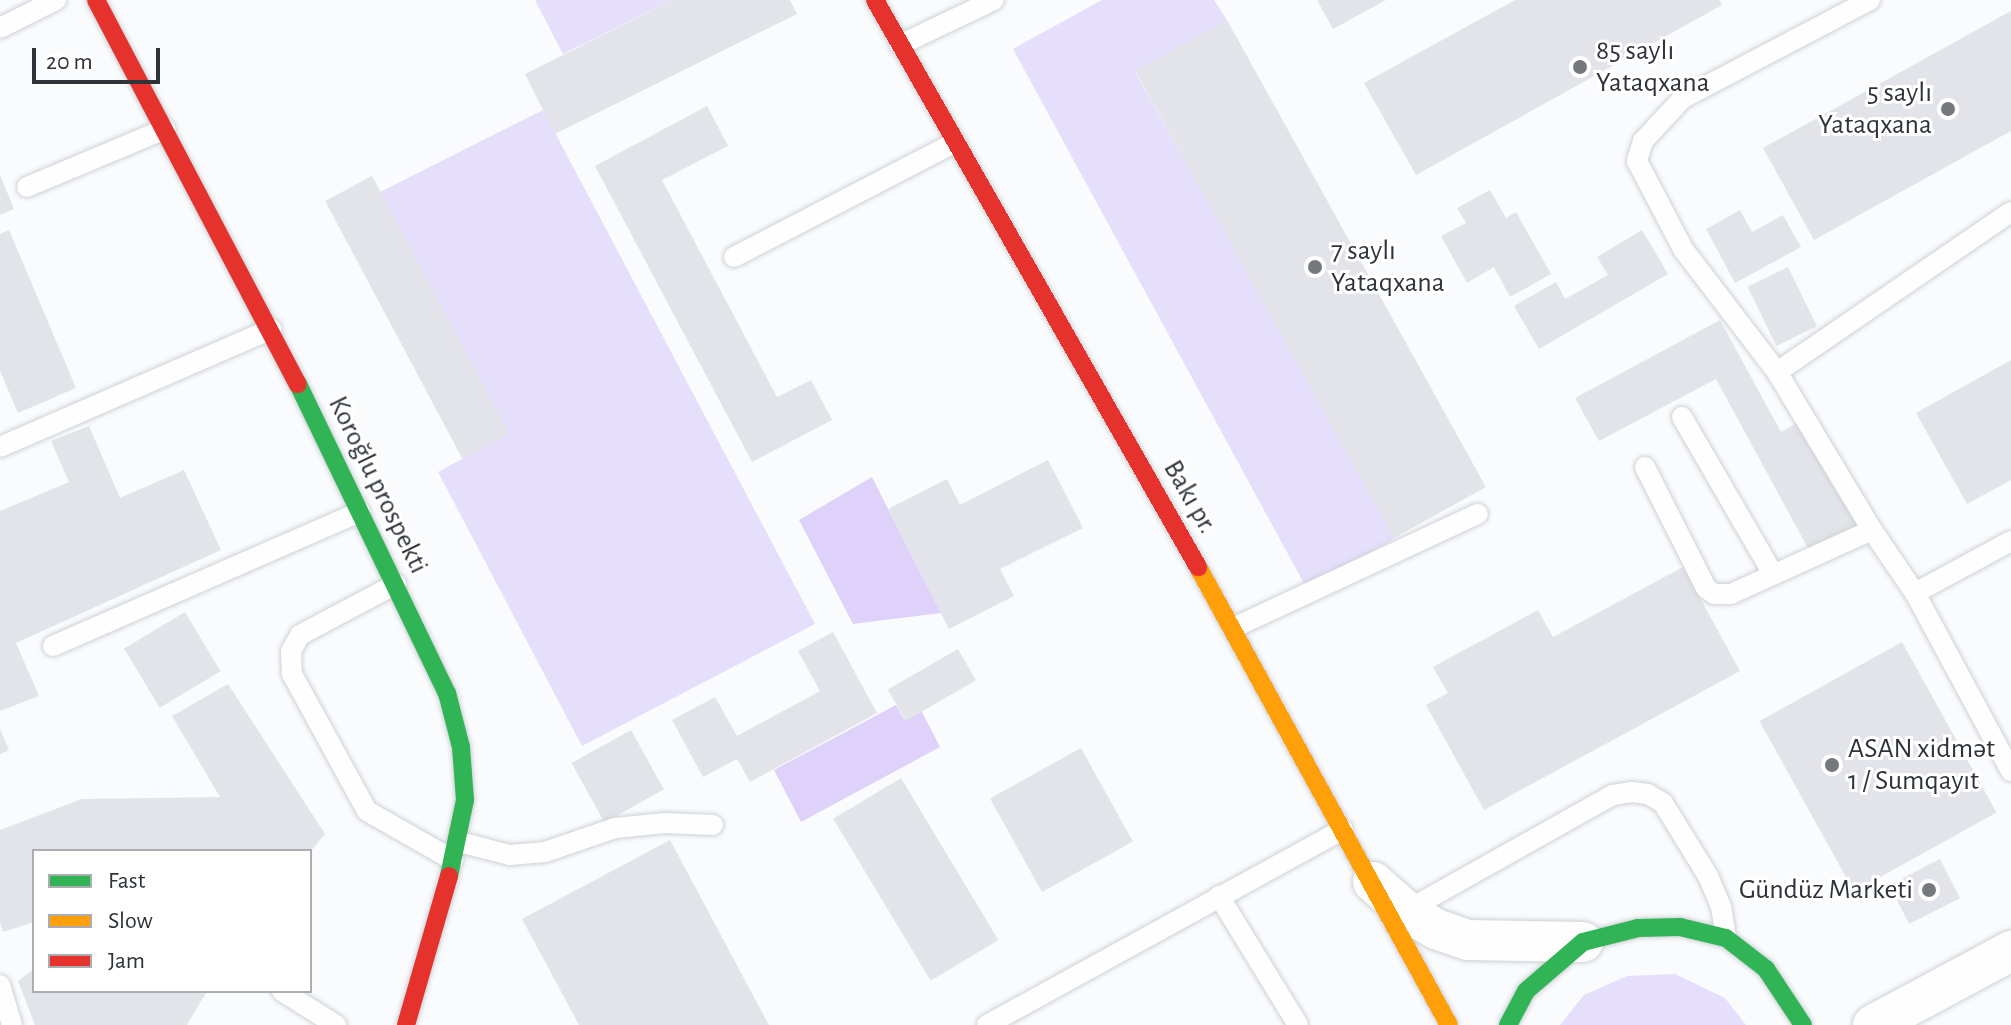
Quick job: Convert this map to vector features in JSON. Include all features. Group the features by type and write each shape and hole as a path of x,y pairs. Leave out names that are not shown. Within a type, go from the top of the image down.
{"street":[{"name":"Koroğlu prospekti","path":"96,0 271,329 447,693 461,747 465,800 456,851 406,1025"},
{"name":"Bakı pr.","path":"875,0 1233,628 1449,1025"},
{"path":"1369,879 1406,911 1436,929 1468,940 1583,942 1638,928 1680,927 1726,938 1766,969 1803,1025"},
{"path":"1508,1025 1526,991 1583,942"},
{"path":"1873,1025 2011,951"}],"lane":[{"path":"0,28 56,0"},
{"path":"900,45 994,0"},
{"path":"1870,0 1683,98 1643,141 1637,161 1689,258 1777,372 1872,530 1915,593 2011,771"},
{"path":"27,187 165,129"},
{"path":"734,257 956,142"},
{"path":"1777,372 2011,212"},
{"path":"0,447 271,329"},
{"path":"1682,417 1773,574"},
{"path":"1645,467 1706,588 1714,594 1731,594 1872,530"},
{"path":"53,646 360,512"},
{"path":"1233,628 1478,514"},
{"path":"1915,593 2011,541"},
{"path":"396,584 300,635 291,651 292,674 367,811 456,851 510,855 545,852 615,828 665,823 713,825"},
{"path":"1406,911 1613,795 1632,792 1648,794 1663,803 1708,876 1721,906 1726,938"},
{"path":"987,1025 1343,829"},
{"path":"1219,896 1298,1025"},
{"path":"0,985 12,1025"},
{"path":"285,993 336,1025"}],"shaded area":[{"path":"535,0 673,0 563,54"},
{"path":"1102,0 1214,0 1227,20 1135,72 1397,537 1307,589 1013,49"},
{"path":"543,110 815,624 582,746 438,472 508,434 380,192"},
{"path":"872,477 941,613 853,624 799,520"},
{"path":"896,705 904,719 921,710 940,747 801,822 774,770"},
{"path":"1675,974 1725,998 1746,1025 1560,1025 1584,995 1627,976"}],"building":[{"path":"673,0 790,0 797,14 555,134 525,74"},
{"path":"1317,0 1386,0 1333,29"},
{"path":"1515,0 1719,0 1722,5 1416,175 1364,83"},
{"path":"2011,11 2011,131 1814,240 1763,148"},
{"path":"1227,20 1486,487 1394,538 1135,71"},
{"path":"707,106 728,146 662,180 777,397 811,380 832,420 752,462 595,166"},
{"path":"0,175 14,209 0,215"},
{"path":"372,176 509,434 462,459 325,201"},
{"path":"1490,190 1506,218 1516,212 1551,274 1510,297 1494,267 1467,283 1441,236 1466,223 1457,208"},
{"path":"1740,210 1752,232 1783,215 1801,247 1735,283 1706,229"},
{"path":"9,230 76,388 18,413 0,371 0,234"},
{"path":"1642,230 1668,274 1539,349 1514,306 1556,282 1565,299 1608,275 1597,257"},
{"path":"1788,267 1817,326 1776,346 1748,287"},
{"path":"1720,320 1781,432 1801,421 1858,526 1810,552 1716,379 1599,441 1575,398"},
{"path":"2011,360 2011,480 1967,504 1916,413"},
{"path":"89,426 120,498 184,470 221,550 16,643 39,696 0,711 0,511 69,482 51,441"},
{"path":"1048,460 1083,528 1000,569 1014,596 949,629 888,509 947,479 960,505"},
{"path":"1683,567 1740,671 1484,810 1426,705 1448,693 1433,667 1538,610 1553,637"},
{"path":"185,612 221,671 160,708 124,649"},
{"path":"833,632 877,713 750,782 737,759 703,777 672,720 715,697 737,736 820,691 798,651"},
{"path":"1902,642 1997,813 1854,892 1759,721"},
{"path":"958,649 976,680 906,721 888,690"},
{"path":"228,684 325,834 312,850 32,849 32,923 3,932 0,923 0,830 82,799 220,797 172,716"},
{"path":"0,729 9,750 0,754"},
{"path":"631,730 664,789 604,822 572,763"},
{"path":"1081,748 1133,842 1042,892 990,798"},
{"path":"901,778 998,940 931,981 833,819"},
{"path":"670,840 769,1025 579,1025 522,919"},
{"path":"1940,859 1960,898 1909,924 1889,885"},
{"path":"32,970 32,993 206,993 187,1025 35,1025 18,981"}],"traffic: fast":[{"path":"298,384 447,693 461,747 465,800 449,876"},
{"path":"1508,1025 1526,991 1583,942 1638,928 1680,927 1726,938 1766,969 1803,1025"}],"traffic: slow":[{"path":"1198,567 1449,1025"}],"traffic: jam":[{"path":"96,0 298,384"},
{"path":"875,0 1198,567"},
{"path":"406,1025 449,876"}],"place":[{"name":"85 saylı Yataqxana","path":"1580,67"},
{"name":"5 saylı Yataqxana","path":"1948,109"},
{"name":"7 saylı Yataqxana","path":"1315,267"},
{"name":"ASAN xidmət 1 / Sumqayıt","path":"1832,765"},
{"name":"Gündüz Marketi","path":"1929,890"}]}
